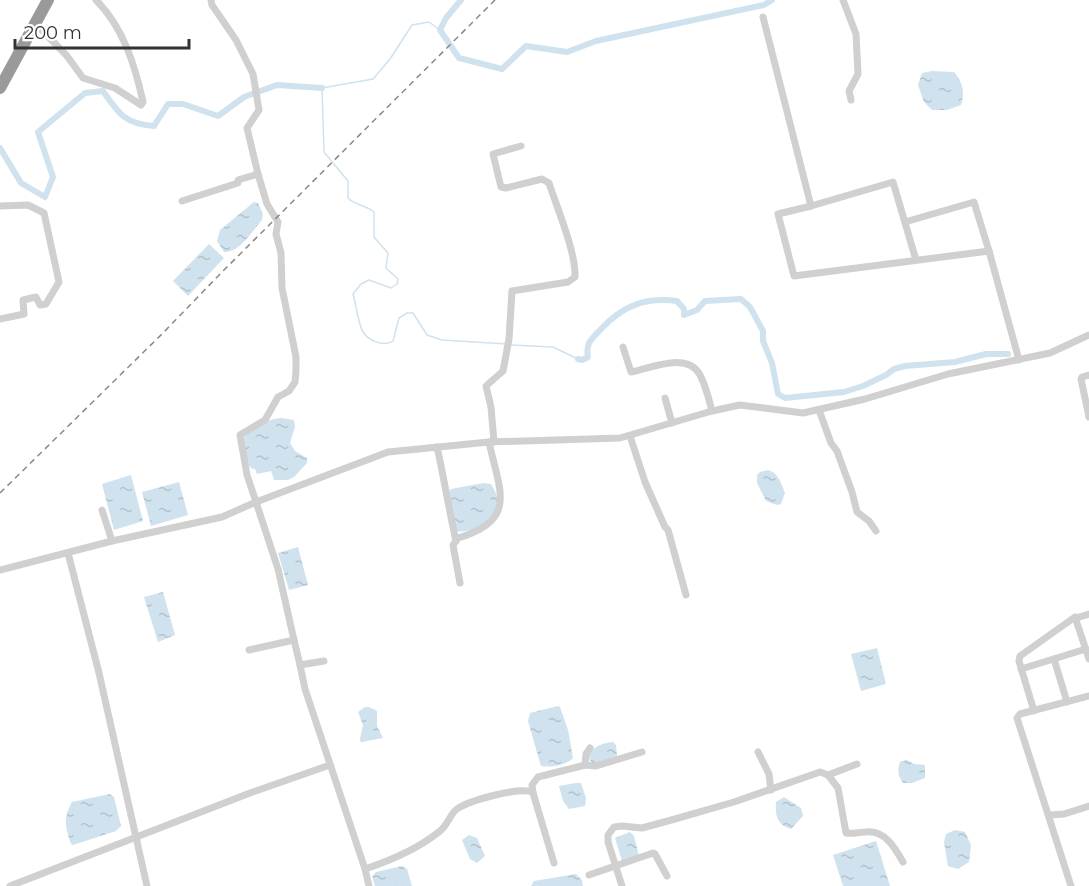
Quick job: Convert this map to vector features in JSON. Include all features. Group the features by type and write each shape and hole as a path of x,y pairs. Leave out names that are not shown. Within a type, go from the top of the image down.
{"highway":[{"path":"0,75 39,0"},
{"path":"0,88 48,0"}],"street":[{"path":"35,22 83,78 112,87 141,105 143,102 132,59 110,14 96,0"},
{"path":"211,0 212,5 236,40 253,74 259,110 247,128 267,204 278,222 276,234 281,253 282,288 296,357 295,382 289,391 278,397 265,420 240,435 247,475 278,570 305,689 369,886"},
{"path":"843,0 856,34 858,74 849,91 851,100"},
{"path":"763,17 811,206"},
{"path":"460,583 453,545 458,538 492,522 501,508 486,386 503,371 509,339 512,291 568,282 575,277 567,241 549,183 542,179 506,188 501,187 493,154 521,146"},
{"path":"182,201 258,174"},
{"path":"916,260 894,182 778,214 794,276 989,251"},
{"path":"905,222 975,202 1019,360"},
{"path":"0,206 28,204 44,213 59,282 43,304 36,297 23,300 24,314 0,319"},
{"path":"0,570 112,541 222,517 387,452 492,442 620,438 740,405 803,413 865,399 948,375 1050,353 1089,335"},
{"path":"623,347 631,372 678,361 690,365 700,373 712,411"},
{"path":"1089,375 1082,377 1081,380 1089,417"},
{"path":"665,398 672,423"},
{"path":"819,410 831,443 837,451 857,512 869,521 876,531"},
{"path":"630,436 645,482 664,527 669,530 686,595"},
{"path":"437,447 446,483 447,506 456,541"},
{"path":"102,510 112,541"},
{"path":"68,553 99,673 147,886"},
{"path":"1034,711 1020,656 1072,617 1089,614"},
{"path":"1076,618 1089,659"},
{"path":"249,650 294,640"},
{"path":"1022,669 1086,650"},
{"path":"1054,659 1067,702"},
{"path":"300,665 324,661"},
{"path":"1071,886 1017,718 1020,714 1089,696"},
{"path":"585,765 586,754 590,748"},
{"path":"554,862 533,793 532,785 538,777 585,765 596,766 642,752"},
{"path":"758,752 769,774 771,790"},
{"path":"828,775 857,764"},
{"path":"10,886 250,793 330,765"},
{"path":"621,886 608,835 614,827 642,828 771,790 820,772 828,775 838,788 846,833 869,831 878,833 891,842 903,862"},
{"path":"365,869 402,855 438,833 448,824 454,812 459,808 490,796 527,790 533,793"},
{"path":"1050,815 1064,814 1089,806"},
{"path":"589,875 654,853 668,876"}],"water":[{"path":"954,72 962,88 961,105 947,110 932,110 924,102 918,85 922,73"},
{"path":"254,202 258,203 263,214 262,220 240,245 224,252 217,241 220,230"},
{"path":"209,244 224,258 188,296 173,281"},
{"path":"281,418 294,420 295,427 290,443 295,451 307,458 307,463 294,477 288,480 274,480 271,471 257,474 255,469 247,463 244,438 260,425"},
{"path":"768,470 777,476 785,493 781,504 766,501 757,483 757,475"},
{"path":"131,475 143,521 114,530 102,484"},
{"path":"179,482 188,515 151,526 142,492"},
{"path":"483,483 491,484 495,491 498,501 497,512 490,520 478,527 459,532 454,531 449,492 451,489"},
{"path":"298,547 308,585 289,590 278,553"},
{"path":"163,592 175,635 158,642 144,597"},
{"path":"877,648 886,684 861,691 851,654"},
{"path":"558,706 568,730 573,758 558,765 541,766 528,721 530,713"},
{"path":"365,707 377,711 377,726 383,738 361,742 363,725 358,712"},
{"path":"613,742 616,745 617,756 592,764 588,756 593,750 602,744"},
{"path":"907,760 914,764 925,765 925,778 912,783 903,783 898,768 900,762"},
{"path":"581,783 586,798 585,806 569,809 563,801 559,786"},
{"path":"110,794 114,797 121,826 116,831 71,844 66,822 72,802"},
{"path":"784,797 801,808 803,816 791,829 780,822 776,811 776,802"},
{"path":"955,830 965,832 971,845 969,862 958,869 948,866 944,842 946,834"},
{"path":"630,832 634,836 639,856 622,861 615,838"},
{"path":"469,835 477,838 485,856 477,863 470,859 462,840"},
{"path":"876,841 890,886 843,886 833,855"},
{"path":"402,866 407,869 412,886 375,886 372,876 376,872"},
{"path":"576,874 582,880 583,886 531,886 534,881"}],"waterway":[{"path":"461,0 446,18 440,30 459,58 502,69 526,46 567,52 596,41 764,5 772,0"},
{"path":"440,30 429,22 412,25 390,59 373,79 322,88 324,152 348,181 348,198 374,212 374,237 388,253 386,268 398,279 397,284 391,288 369,280 361,284 353,294 363,332 377,342 393,341 399,318 407,313 413,313 427,335 442,340 507,344"},
{"path":"0,148 21,183 45,197 53,177 38,132 85,93 103,91 114,106 129,120 154,126 168,104 183,104 218,116 244,97 277,85 322,88"},
{"path":"578,359 588,357 590,342 618,314 635,305 654,300 677,301 684,309 684,315 697,310 705,301 741,299 750,307 763,331 763,341 772,363 778,394 785,398 844,392 863,386 894,369 905,366 955,362 986,354 1008,354"},
{"path":"511,345 553,347 578,359"}],"railway":[{"path":"0,493 495,0"}]}
